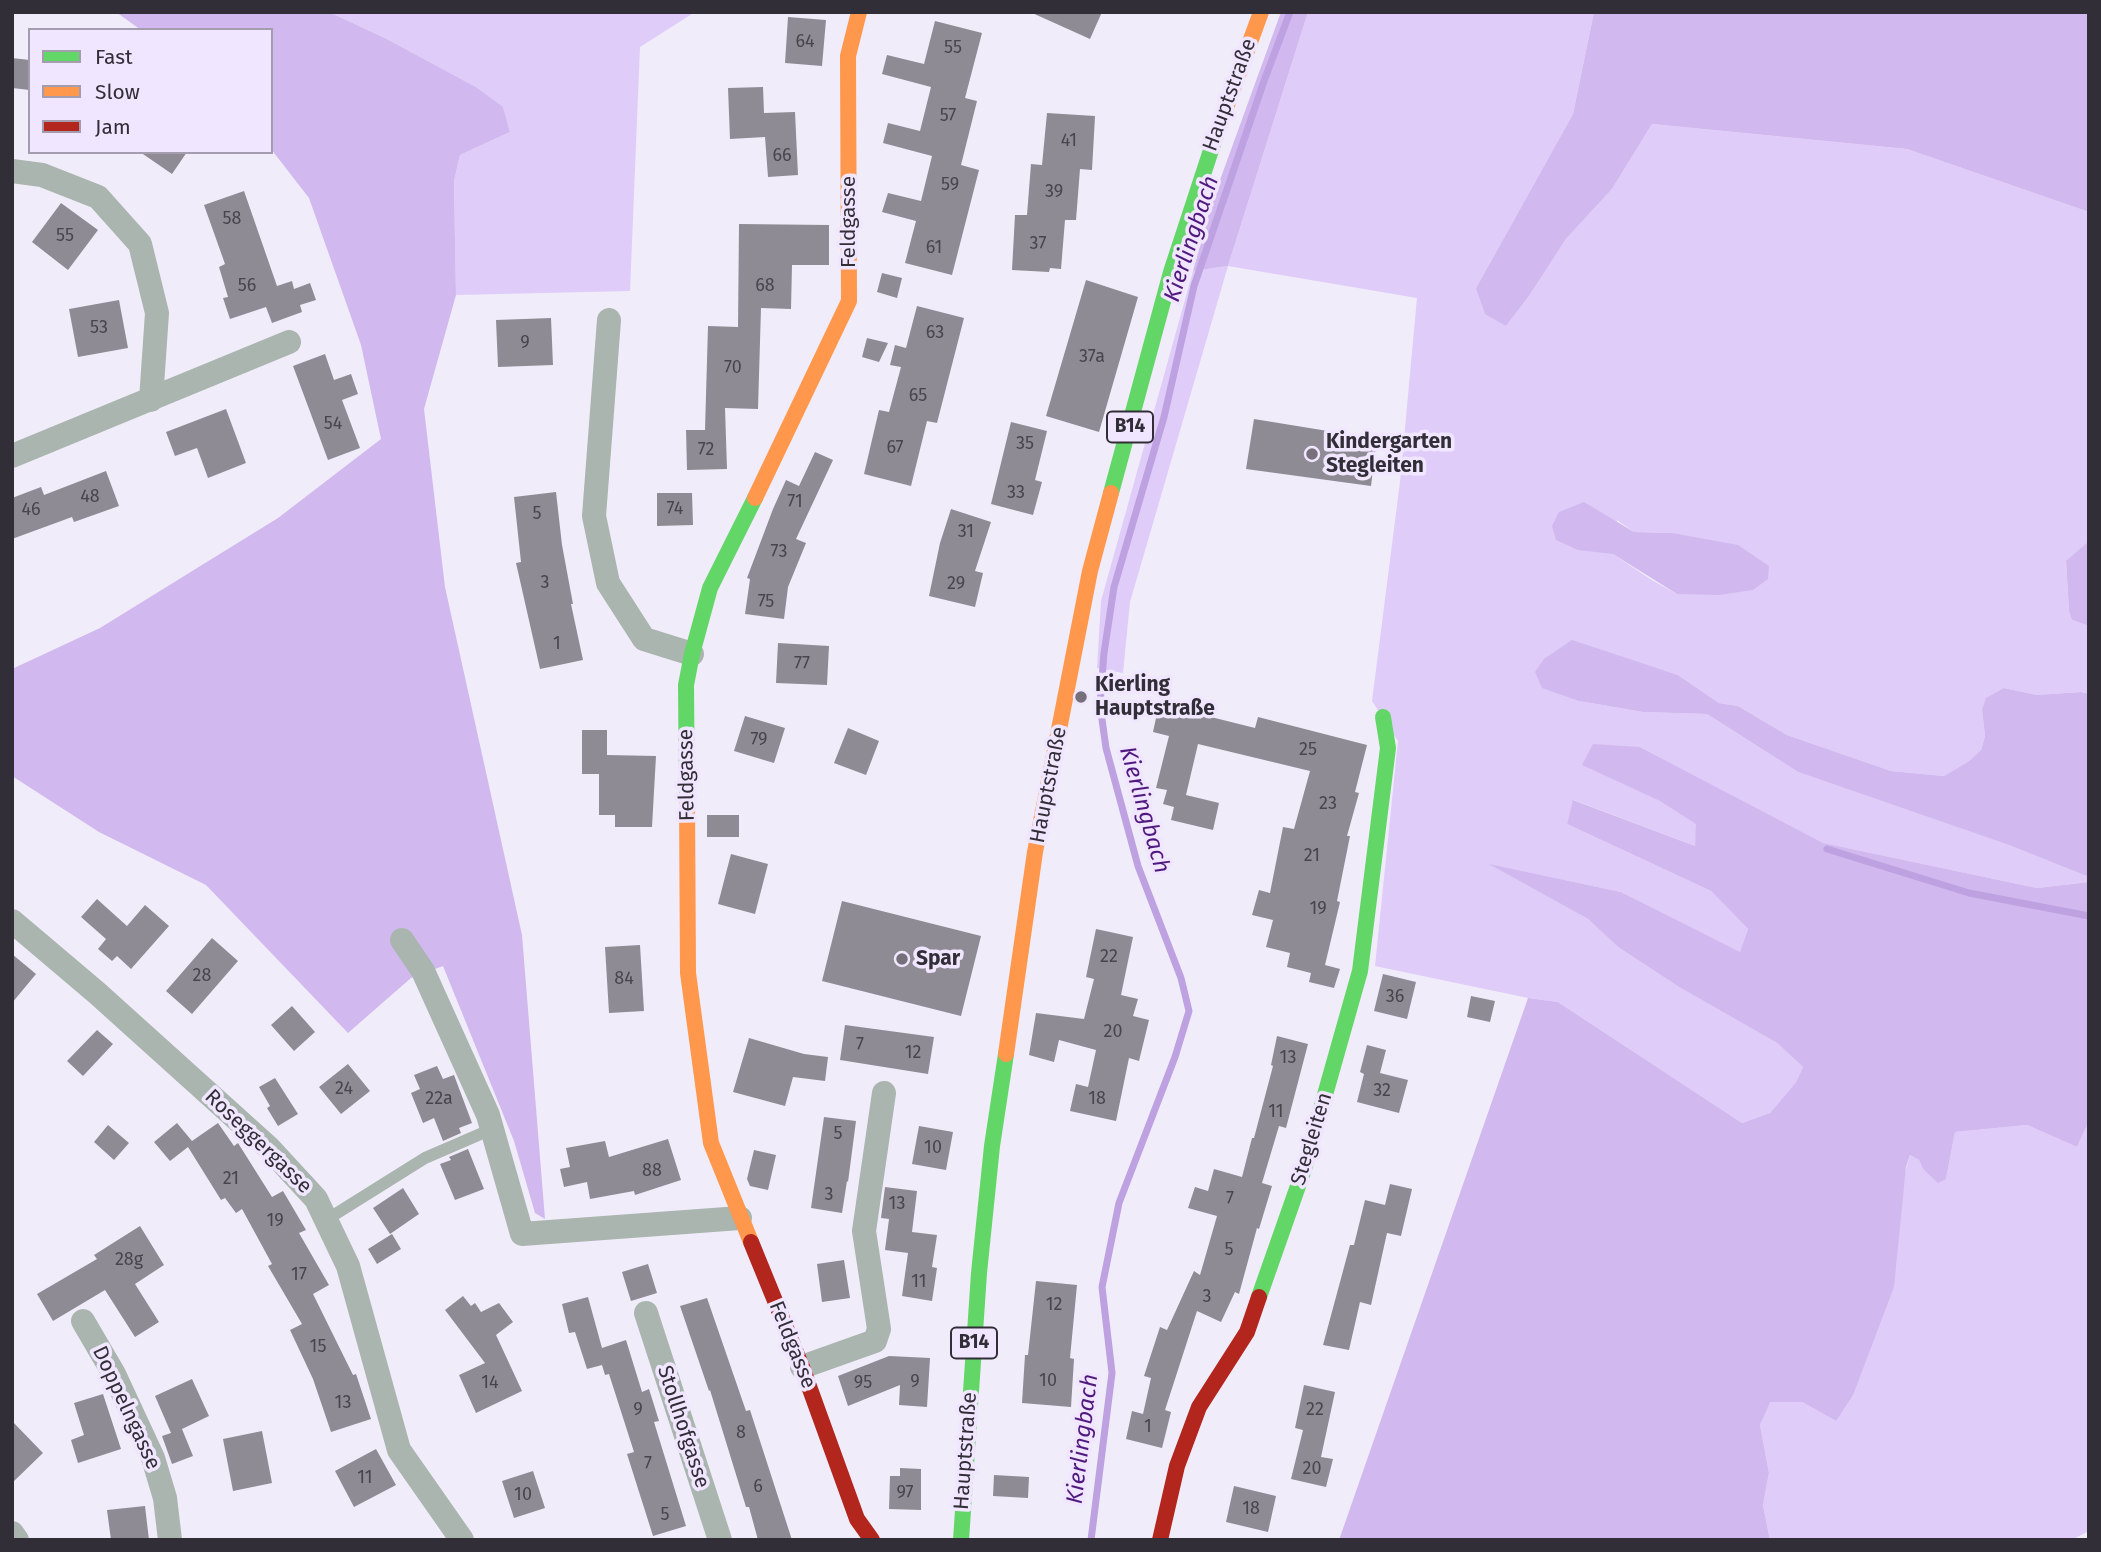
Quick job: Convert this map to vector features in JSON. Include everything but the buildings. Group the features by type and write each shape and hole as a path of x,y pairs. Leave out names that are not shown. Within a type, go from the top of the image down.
{"street":[{"name":"Feldgasse","path":"859,12 848,57 849,302 710,588 686,684 688,973 711,1143 802,1367 857,1519 872,1540"},
{"name":"Hauptstraße","path":"961,1540 979,1273 992,1146 1035,852 1087,584 1171,272 1204,168 1261,12"},
{"path":"12,171 43,175 98,197 140,244 157,313 151,400"},
{"path":"609,320 594,516 608,583 644,639 692,654"},
{"path":"12,456 289,342"},
{"name":"Stegleiten","path":"1160,1540 1177,1466 1199,1407 1247,1332 1304,1169 1360,971 1388,748 1383,717"},
{"name":"Roseggergasse","path":"12,921 97,993 269,1148 316,1199 348,1266 399,1450 462,1540"},
{"path":"402,940 423,971 488,1115 522,1234 740,1218"},
{"path":"802,1367 875,1341 879,1329 864,1231 884,1093"},
{"name":"Stollhofgasse","path":"646,1313 720,1540"},
{"name":"Doppelngasse","path":"83,1321 114,1374 153,1458 165,1499 170,1540"},
{"path":"12,1534 18,1540"}],"lane":[{"path":"326,1220 425,1158 492,1129"}],"shaded area":[{"path":"116,12 329,12 385,38 476,87 503,107 510,132 460,155 454,181 456,295 424,409 445,587 522,935 545,1219 535,1213 514,1141 443,966 411,978 348,1033 206,885 99,832 12,776 12,669 100,628 278,518 381,439 361,345 309,198 273,152 273,28 138,28"},
{"path":"329,12 695,12 640,47 630,291 456,295 454,181 460,155 510,132 503,108 476,87 385,38"},
{"path":"1281,12 1308,12 1228,266 1193,271 1212,202"},
{"path":"1308,12 1594,12 1573,114 1476,288 1506,326 1566,239 1612,189 1652,124 1907,149 2089,212 2089,541 2066,562 2072,620 2089,626 2089,694 2081,692 2037,695 2004,688 1982,710 1985,736 1981,750 1969,761 1944,776 1891,771 1787,735 1738,706 1719,703 1678,675 1590,647 1579,701 1643,712 1707,714 1798,772 2013,846 2089,877 2089,882 2037,888 1822,843 1640,747 1658,800 1697,824 1695,846 1574,800 1567,824 1711,891 1748,929 1740,953 1621,892 1492,865 1588,919 1618,947 1679,987 1777,1043 1803,1067 1796,1082 1770,1113 1742,1123 1558,1002 1375,966 1398,741 1372,701 1400,482 1417,298 1228,266","holes":["1617,520 1634,532 1672,533 1677,594 1613,554"]},
{"path":"1594,12 2089,12 2089,212 1907,149 1652,124 1612,189 1566,239 1506,326 1485,314 1476,288 1573,114"},
{"path":"1228,266 1130,602 1123,673 1097,668 1101,601 1193,271"},
{"path":"1584,502 1634,532 1672,533 1738,545 1769,566 1768,579 1753,590 1719,595 1677,594 1613,554 1578,550 1556,540 1552,526 1559,512"},
{"path":"2089,541 2089,626 2072,620 2066,561"},
{"path":"1572,640 1678,675 1719,703 1738,706 1787,735 1891,771 1944,776 1969,761 1981,750 1985,736 1982,710 1986,698 2004,688 2037,695 2081,692 2089,694 2089,877 2012,846 1798,772 1707,714 1643,712 1579,701 1542,688 1535,672 1544,659"},
{"path":"1593,744 1640,747 1823,843 2037,888 2089,882 2089,1121 2077,1147 2027,1125 1955,1132 1946,1179 1938,1183 1923,1169 1919,1160 1910,1155 1906,1167 1894,1287 1853,1395 1836,1421 1802,1402 1770,1402 1760,1425 1769,1473 1763,1505 1770,1540 1339,1540 1528,998 1558,1002 1742,1123 1770,1113 1796,1082 1803,1067 1777,1043 1679,987 1618,947 1588,919 1489,864 1621,892 1740,952 1748,929 1711,891 1567,824 1573,800 1695,846 1696,824 1658,800 1582,765"},
{"path":"2089,1121 2089,1531 2071,1540 1770,1540 1763,1505 1769,1473 1760,1425 1769,1402 1802,1402 1836,1421 1910,1155 1919,1160 1923,1169 1946,1179 1955,1132 2027,1125 2077,1147"}],"waterway":[{"name":"Kierlingbach","path":"1091,1540 1112,1373 1102,1287 1119,1203 1175,1057 1189,1011 1181,978 1138,866 1106,748 1100,705 1104,653 1114,587 1164,417 1194,286 1290,12"},
{"path":"1827,849 1969,893 2089,916"}],"traffic: fast":[{"path":"1111,493 1171,272 1215,138"},
{"path":"687,799 686,685 692,654 710,588 755,498"},
{"path":"1259,1297 1304,1169 1360,971 1388,748 1383,717"},
{"path":"961,1540 979,1273 992,1146 1006,1054"}],"traffic: slow":[{"path":"755,498 849,301 848,56 859,12"},
{"path":"1215,138 1261,12"},
{"path":"1006,1054 1035,852 1090,571 1111,493"},
{"path":"687,799 688,973 711,1143 751,1242"}],"traffic: jam":[{"path":"751,1242 802,1367 857,1519 872,1540"},
{"path":"1160,1540 1177,1466 1199,1407 1247,1332 1259,1297"}],"place":[{"name":"Kindergarten Stegleiten","path":"1312,454"},
{"name":"Kierling Hauptstraße","path":"1081,697"},
{"name":"Spar","path":"902,959"}]}
